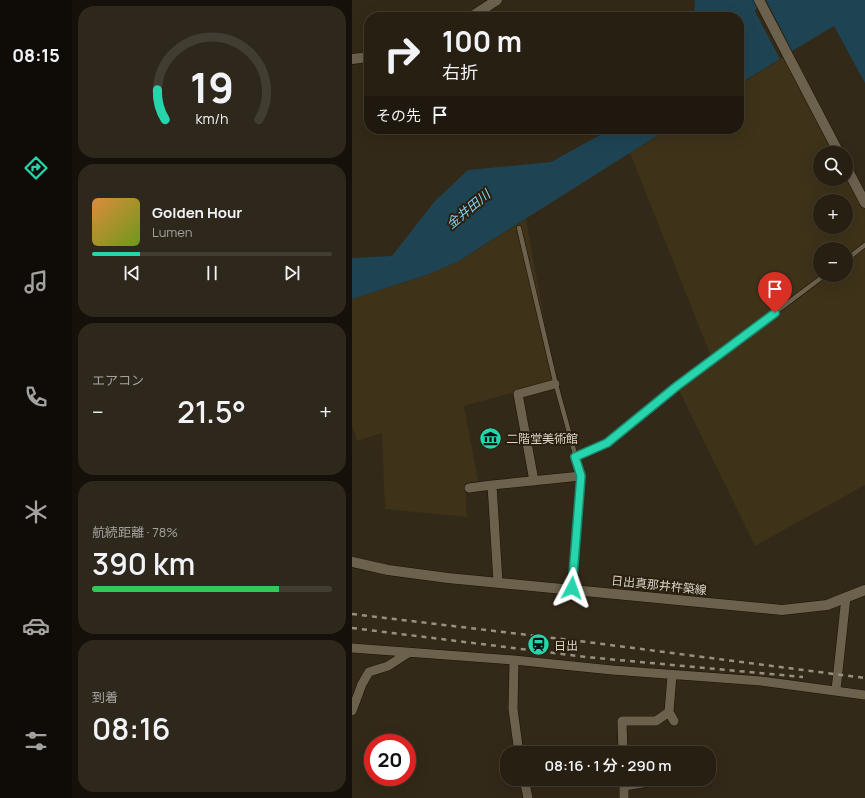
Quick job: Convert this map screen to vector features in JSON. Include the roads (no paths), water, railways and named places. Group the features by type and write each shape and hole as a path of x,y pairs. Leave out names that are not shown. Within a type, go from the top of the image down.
{"main road":[{"path":"478,12 496,0"},
{"path":"758,0 835,146"},
{"path":"352,59 364,58"},
{"path":"853,180 865,203"},
{"name":"日出真那井杵築線","path":"352,562 388,570 498,582 572,588 648,598 782,610 827,605 865,590"}],"street":[{"path":"534,481 518,394 555,384"},
{"path":"469,488 581,476"},
{"path":"492,485 498,582"},
{"path":"836,690 846,597"},
{"path":"352,648 761,681 865,695"},
{"path":"352,711 362,684 369,672 388,666 408,653"},
{"path":"514,660 514,709 518,746"},
{"path":"672,675 669,712 674,721"},
{"path":"623,746 622,722 652,722 669,712"},
{"path":"525,786 528,798"},
{"path":"624,786 624,798"}],"lane":[{"path":"519,228 555,384 581,476 572,588"},
{"path":"853,254 865,245"},
{"path":"575,457 607,443 677,386 816,282"}],"water":[{"path":"695,0 749,0 780,59 744,81 744,12 694,12"},
{"path":"766,0 865,0 865,83 834,26 792,51"},
{"path":"602,134 660,134 457,262 429,274 352,299 352,258 392,256 435,201 468,170 551,162"}],"waterway":[{"name":"金井田川","path":"744,12 753,0"}],"railway":[{"path":"352,614 587,642 865,678"},
{"path":"352,628 586,657 803,677"}],"place":[{"name":"二階堂美術館","path":"490,438"},
{"name":"日出","path":"539,645"}]}
